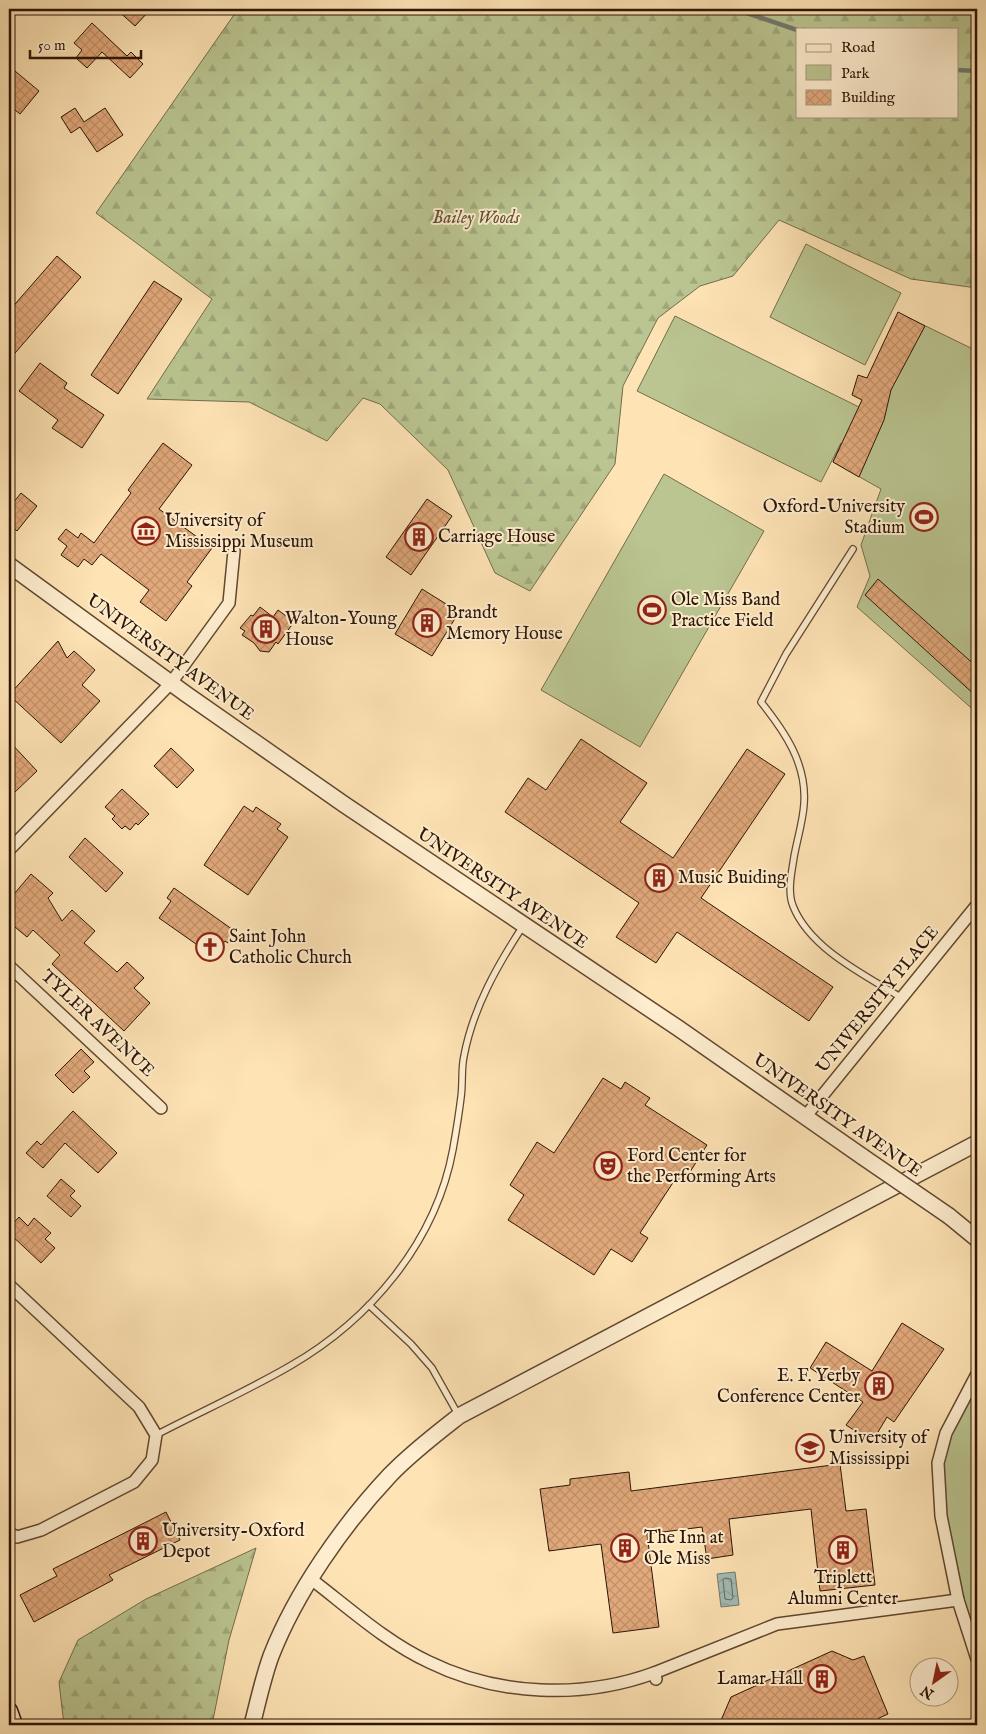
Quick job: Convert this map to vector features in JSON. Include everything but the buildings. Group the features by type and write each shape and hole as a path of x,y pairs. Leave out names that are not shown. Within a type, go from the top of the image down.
{"main road":[{"path":"9,1711 14,1725"}],"street":[{"path":"9,850 171,683 229,603 234,551"},
{"name":"UNIVERSITY AVENUE","path":"9,565 171,683 345,805 678,1028 948,1216 977,1239"},
{"name":"UNIVERSITY PLACE","path":"805,1117 977,905"},
{"name":"TYLER AVENUE","path":"9,966 161,1108"},
{"path":"252,1725 271,1656 294,1606 349,1524 390,1475 442,1430 460,1416 977,1143"},
{"path":"9,1285 139,1407 156,1435 152,1460 134,1482 41,1530 17,1537 9,1533"},
{"path":"977,1374 946,1433 938,1463 941,1516 958,1600 977,1659"},
{"path":"311,1580 388,1639 430,1663 479,1680 524,1690 571,1690 631,1682 655,1676 777,1624 958,1600"}],"lane":[{"path":"854,549 786,654 761,702 778,723 793,748 803,775 804,805 792,866 790,892 793,905 815,937 835,955 902,998"},
{"path":"156,1435 291,1366 322,1344 369,1305 403,1264 424,1232 441,1194 453,1151 461,1096 464,1057 472,1022 502,958 523,926"},
{"path":"369,1305 411,1344 432,1368 460,1416"}],"green space":[{"name":"Bailey Woods","path":"238,9 977,9 977,288 911,279 779,220 733,276 700,286 658,318 623,386 615,464 530,591 495,573 448,470 380,404 363,398 327,441 249,402 147,399 212,299 96,213"},
{"path":"806,244 901,293 865,365 770,317"},
{"name":"Oxford-University Stadium","path":"903,315 977,351 977,713 857,607 870,576 861,545 881,489 833,462 841,443 821,482 637,391 675,316 859,407"},
{"name":"Ole Miss Band Practice Field","path":"664,474 764,531 640,747 541,690"},
{"path":"977,1374 977,1659 958,1600 938,1463"},
{"path":"256,1548 229,1640 212,1725 64,1725 59,1682 78,1640 146,1599"}],"water":[{"path":"735,1572 739,1605 721,1607 717,1574"}],"waterway":[{"path":"735,9 796,30"},
{"path":"958,70 977,71"}],"place":[{"name":"Oxford-University Stadium","path":"924,517"},
{"name":"University of Mississippi Museum","path":"146,531"},
{"name":"Carriage House","path":"419,537"},
{"name":"Ole Miss Band Practice Field","path":"652,610"},
{"name":"Brandt Memory House","path":"427,623"},
{"name":"Walton-Young House","path":"266,629"},
{"name":"Music Buiding","path":"659,878"},
{"name":"Saint John Catholic Church","path":"210,947"},
{"name":"Ford Center for the Performing Arts","path":"608,1166"},
{"name":"E. F. Yerby Conference Center","path":"879,1386"},
{"name":"University of Mississippi","path":"810,1448"},
{"name":"University-Oxford Depot","path":"143,1541"},
{"name":"The Inn at Ole Miss","path":"625,1548"},
{"name":"Triplett Alumni Center","path":"843,1550"},
{"name":"Lamar Hall","path":"822,1679"}]}
